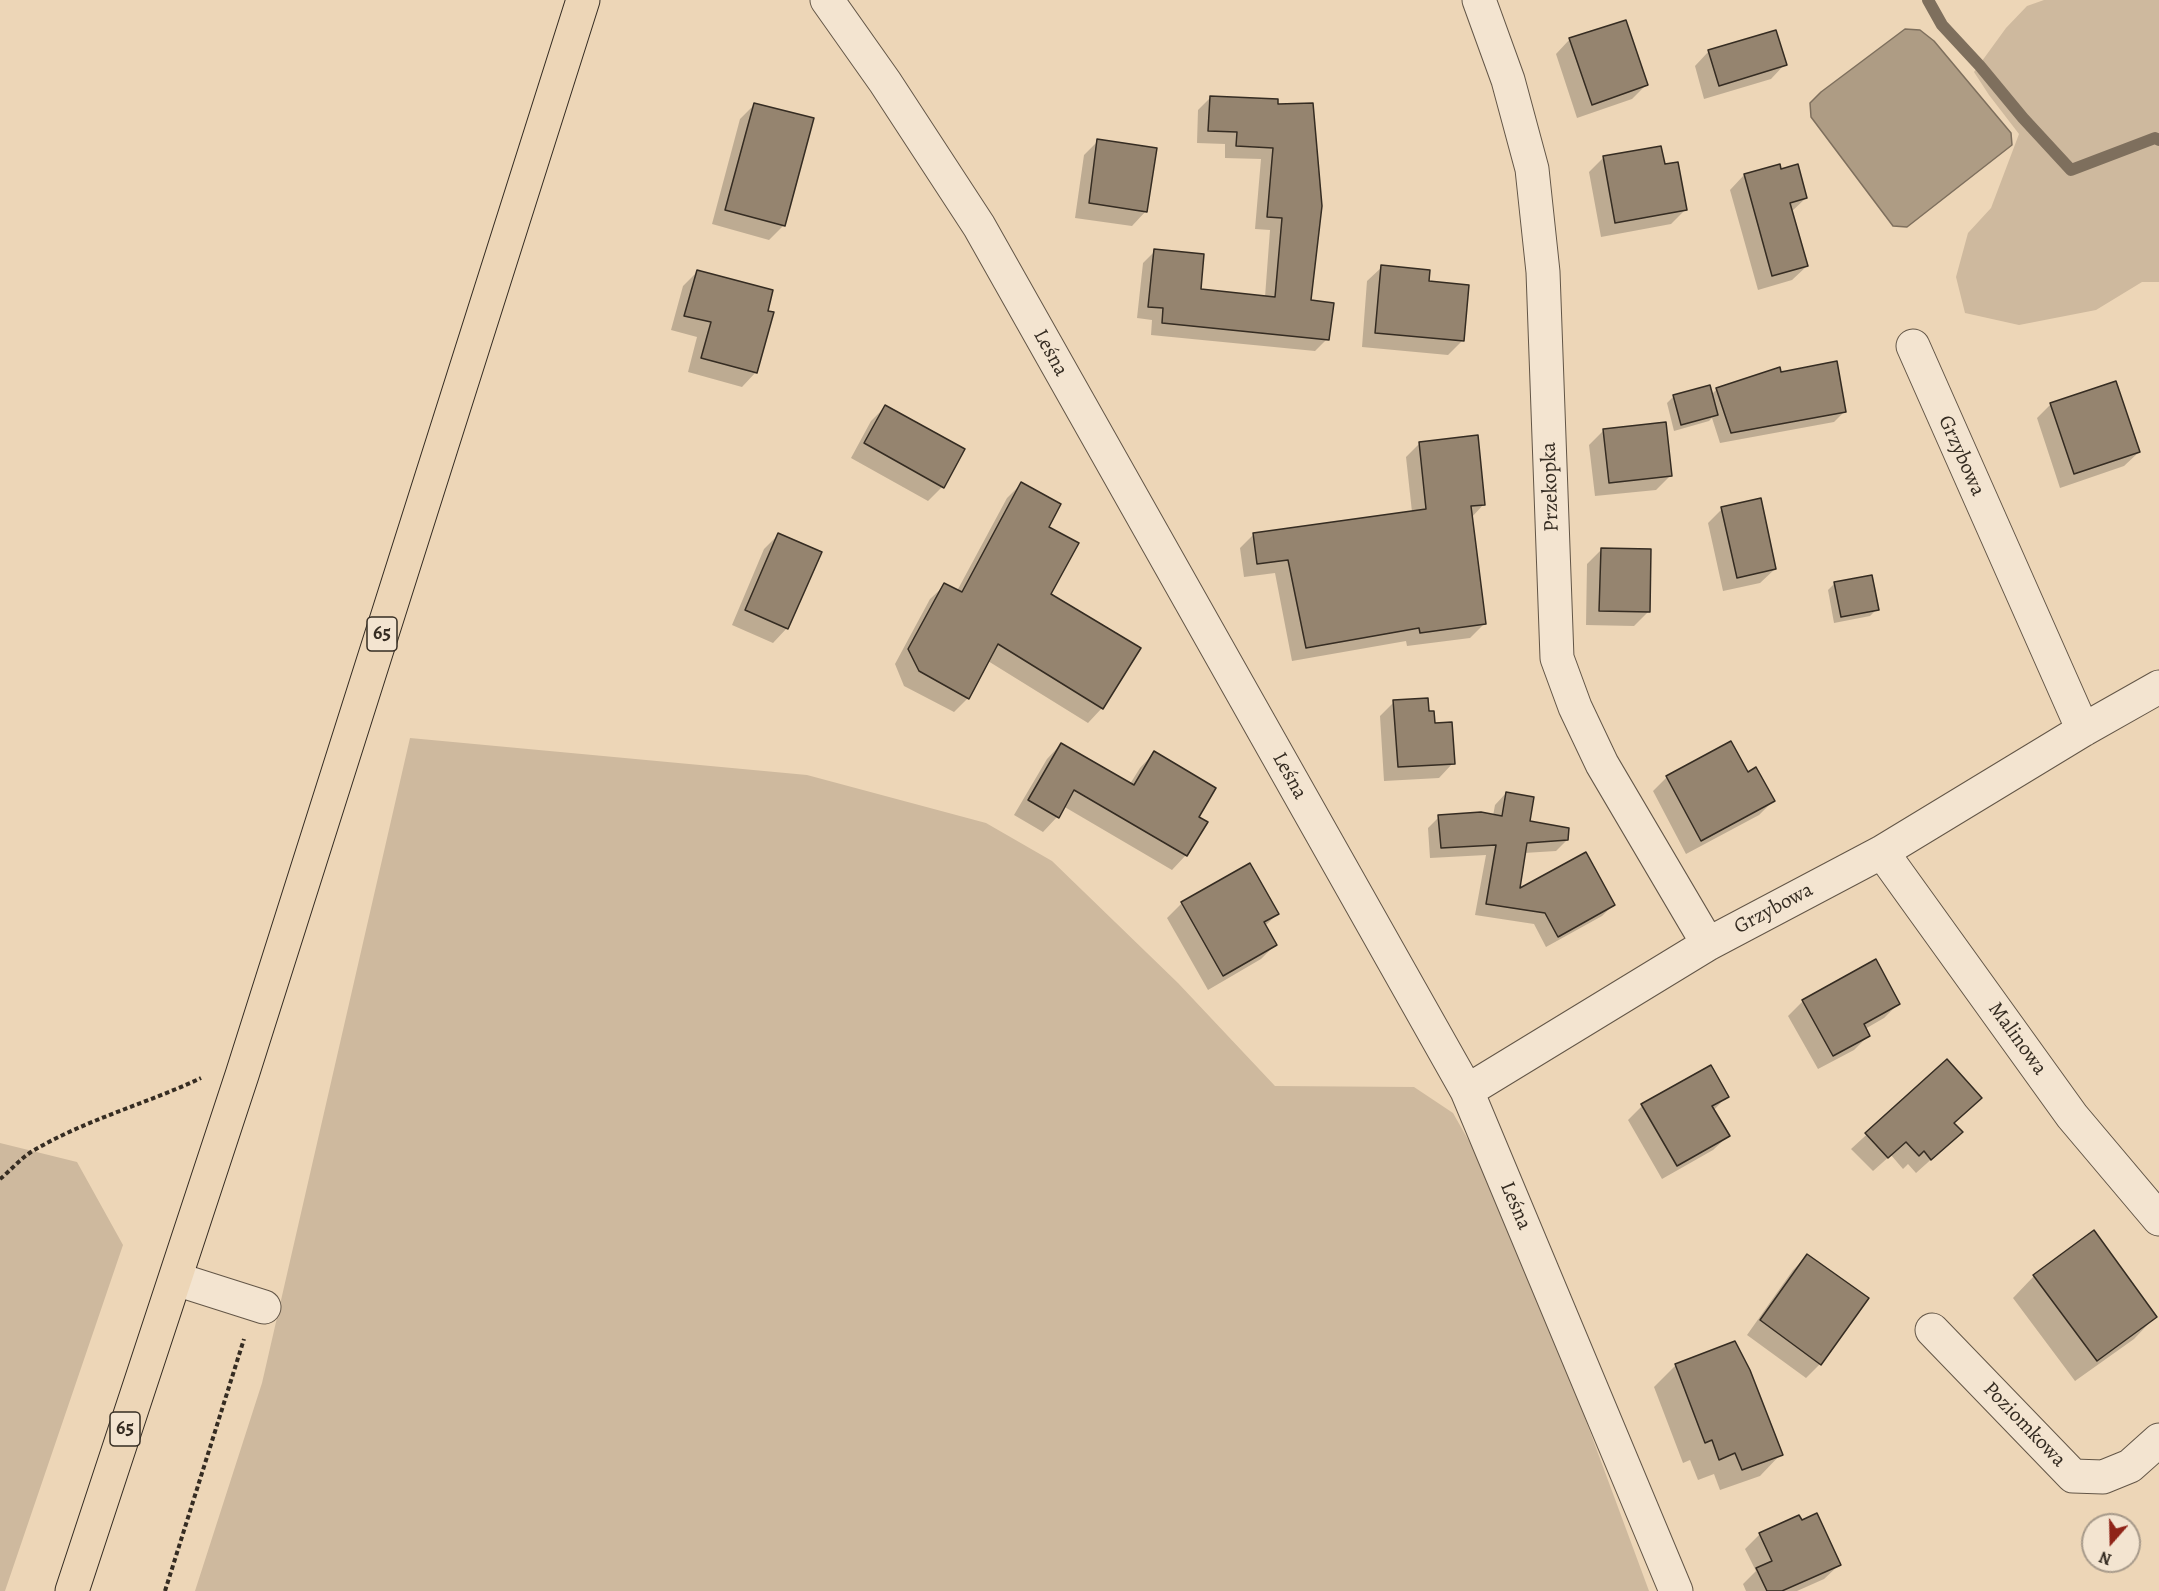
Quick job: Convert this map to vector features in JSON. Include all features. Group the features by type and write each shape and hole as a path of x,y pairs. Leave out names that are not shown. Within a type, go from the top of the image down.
{"main road":[{"name":"65","path":"72,1591 242,1075 582,0"}],"street":[{"name":"Leśna","path":"827,0 885,82 979,226 1467,1091 1676,1591"},
{"name":"Przekopka","path":"1479,0 1508,80 1532,169 1543,272 1557,658 1575,707 1602,764 1708,944"},
{"name":"Grzybowa","path":"1912,346 2083,730"},
{"name":"Grzybowa","path":"1467,1091 1708,944 1882,852 2083,730 2159,687"},
{"name":"Malinowa","path":"1882,852 2072,1116 2159,1219"},
{"path":"176,1279 259,1306"},
{"name":"Poziomkowa","path":"1932,1330 2073,1476 2103,1477 2130,1466 2159,1440"}],"path":[{"path":"0,1179 30,1153 90,1123 169,1093 214,1072 242,1075"},
{"path":"165,1591 259,1306"}],"shaded area":[{"path":"2044,0 2159,0 2159,282 2142,282 2096,310 2019,325 1965,313 1956,277 1968,233 1991,208 2019,134 1974,72 2006,28 2027,6"},
{"path":"1905,29 1920,30 1934,41 2011,133 2012,145 1907,227 1893,226 1811,117 1810,103 1821,92"},
{"path":"410,738 807,775 986,823 1052,861 1178,983 1275,1086 1414,1087 1453,1113 1508,1210 1649,1591 195,1591 262,1383"},
{"path":"0,1143 77,1162 123,1245 5,1591 0,1591"}],"building":[{"path":"1626,20 1648,85 1592,105 1569,38"},
{"path":"1776,30 1787,65 1719,86 1708,50"},
{"path":"1210,96 1278,99 1278,104 1313,103 1322,206 1311,300 1334,303 1329,340 1162,323 1163,308 1148,307 1154,249 1204,254 1201,289 1275,297 1282,218 1267,217 1273,148 1236,146 1237,132 1208,131"},
{"path":"754,103 814,118 785,226 725,210"},
{"path":"1097,139 1157,148 1147,212 1089,203"},
{"path":"1661,146 1665,164 1678,162 1687,210 1615,223 1603,156"},
{"path":"1780,164 1781,169 1798,164 1807,198 1790,203 1808,266 1772,276 1744,174"},
{"path":"1381,265 1430,270 1429,281 1469,285 1464,341 1375,333"},
{"path":"697,270 773,290 768,311 774,312 757,373 701,358 711,322 684,316"},
{"path":"1837,361 1846,412 1731,433 1716,388 1780,367 1781,372"},
{"path":"2116,381 2140,452 2074,474 2050,403"},
{"path":"1710,385 1718,415 1681,425 1673,395"},
{"path":"885,405 965,449 944,488 864,443"},
{"path":"1666,422 1672,476 1609,483 1603,429"},
{"path":"1478,435 1485,505 1471,506 1486,624 1420,633 1419,628 1306,648 1288,560 1257,564 1253,533 1426,509 1419,442"},
{"path":"1021,482 1061,504 1049,527 1079,543 1051,594 1141,648 1103,709 998,644 969,699 919,671 908,649 944,583 962,592"},
{"path":"1761,498 1776,569 1737,578 1721,507"},
{"path":"778,533 822,552 788,629 745,610"},
{"path":"1601,548 1651,549 1650,612 1599,611"},
{"path":"1872,575 1879,610 1841,617 1834,582"},
{"path":"1428,698 1429,711 1434,711 1435,723 1452,722 1455,764 1398,767 1393,700"},
{"path":"1731,741 1748,772 1756,767 1775,801 1701,841 1666,776"},
{"path":"1061,743 1134,785 1154,751 1216,788 1199,817 1208,822 1187,856 1074,790 1059,818 1028,800"},
{"path":"1506,792 1534,797 1530,821 1569,828 1568,840 1527,843 1520,888 1586,852 1615,905 1558,937 1545,913 1486,904 1496,845 1441,848 1438,815 1481,812 1502,816"},
{"path":"1250,863 1279,914 1264,922 1277,945 1223,976 1181,902"},
{"path":"1876,959 1900,1004 1864,1024 1870,1036 1833,1056 1802,1000"},
{"path":"1947,1059 1982,1098 1954,1123 1963,1132 1931,1160 1924,1151 1919,1156 1906,1142 1888,1158 1865,1133"},
{"path":"1711,1065 1729,1097 1712,1106 1730,1136 1677,1166 1641,1104"},
{"path":"2094,1230 2157,1317 2097,1361 2033,1275"},
{"path":"1807,1254 1869,1298 1821,1365 1760,1320"},
{"path":"1735,1341 1750,1370 1783,1455 1742,1470 1735,1453 1719,1460 1712,1440 1705,1443 1675,1364"},
{"path":"1817,1513 1841,1565 1782,1591 1767,1591 1756,1568 1772,1561 1759,1533 1799,1515 1802,1520"}],"waterway":[{"path":"1928,0 1942,25 2071,170 2155,138 2159,140"}]}
